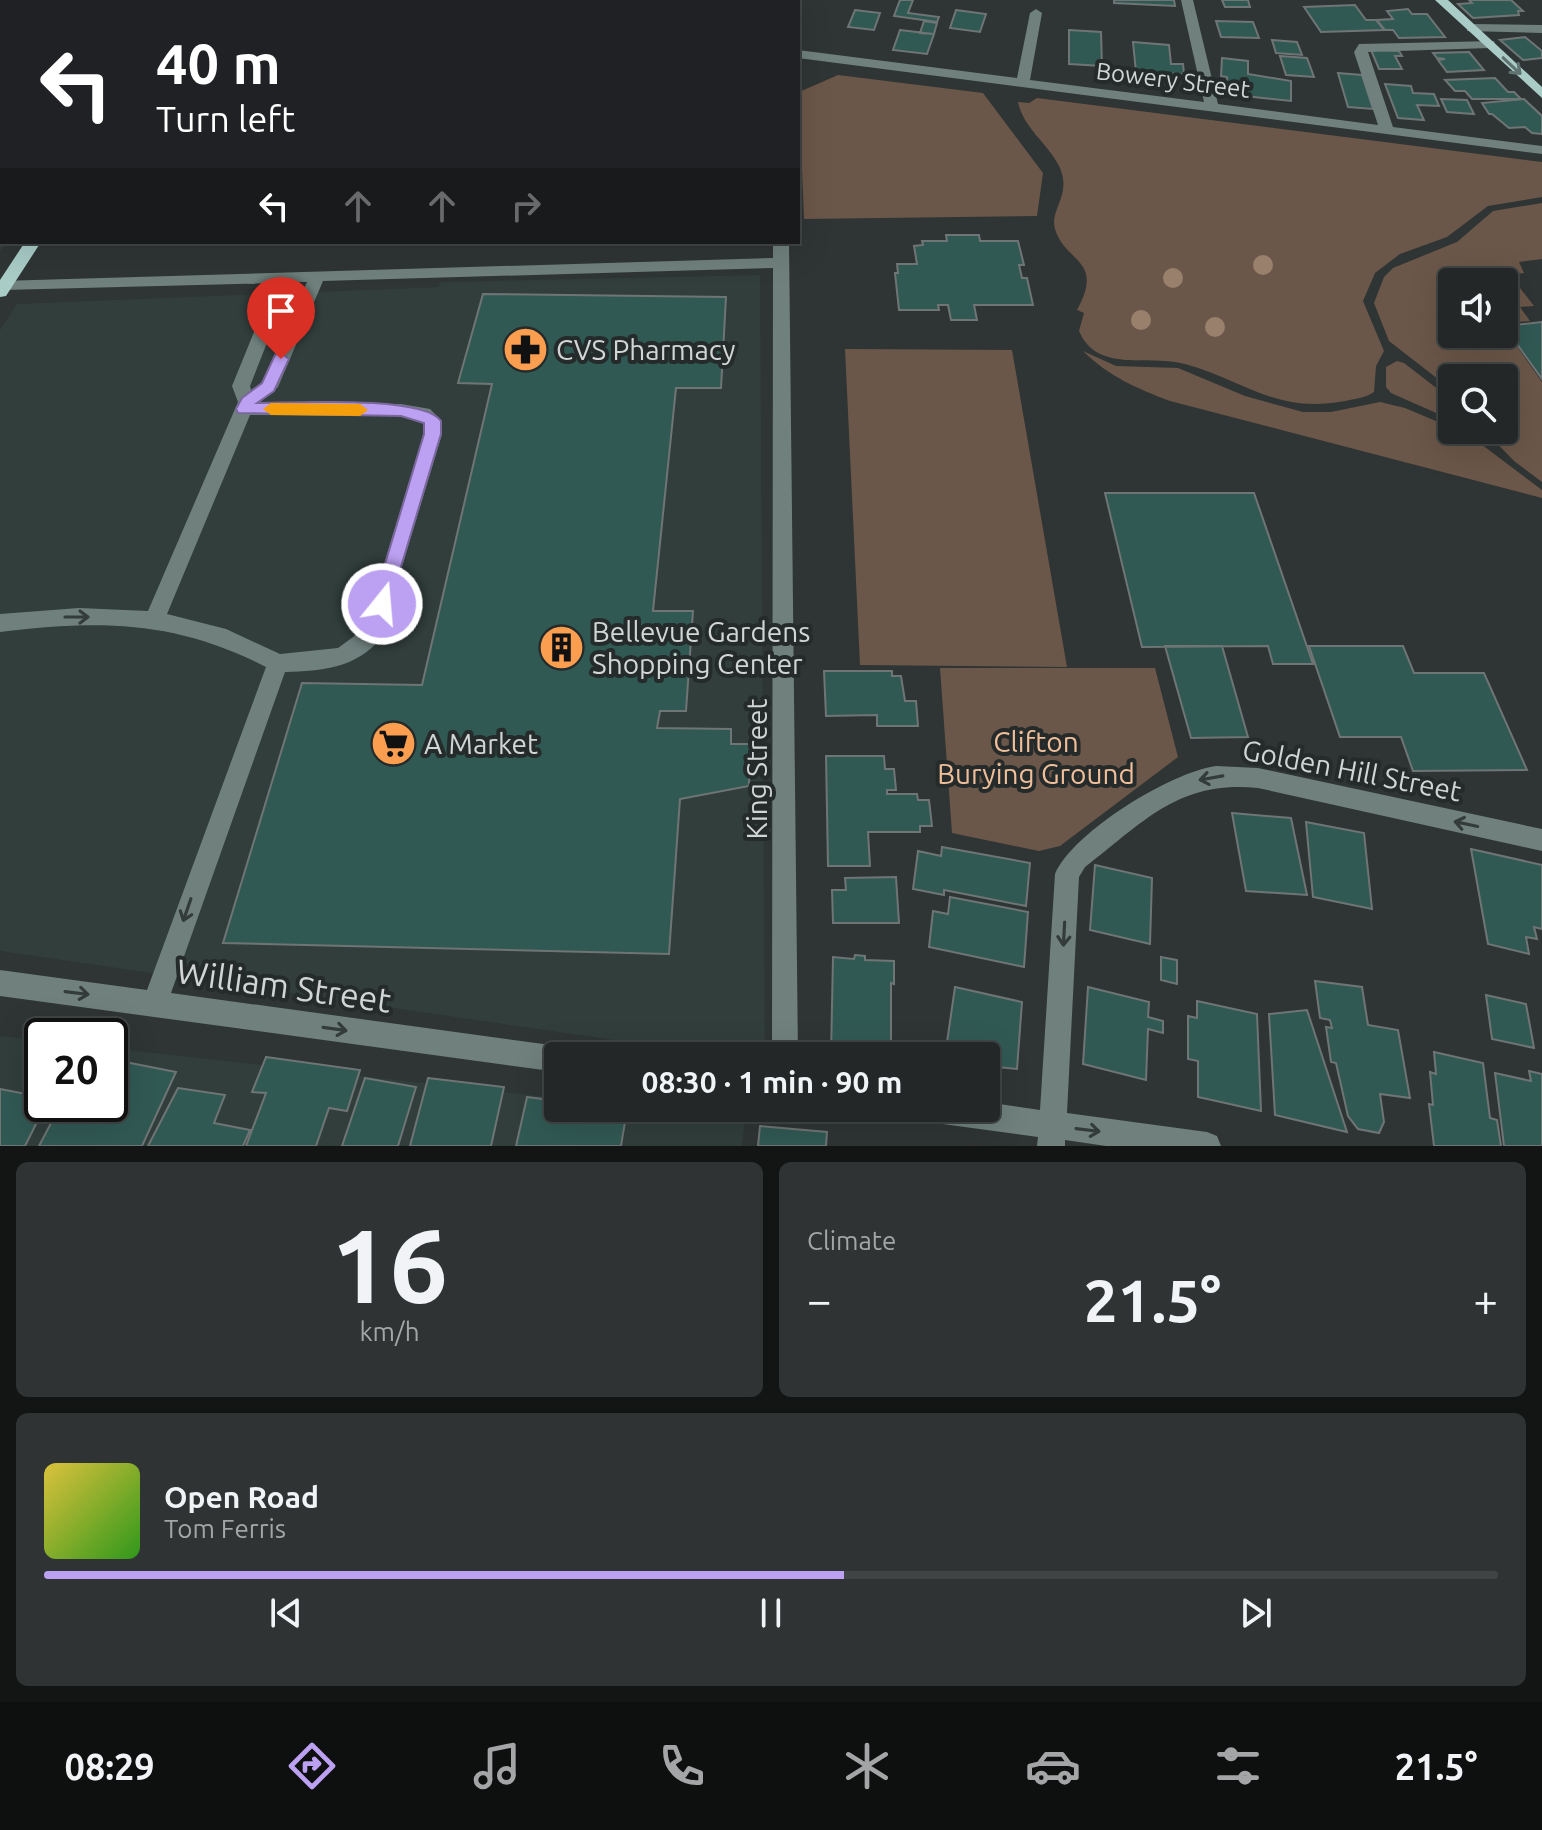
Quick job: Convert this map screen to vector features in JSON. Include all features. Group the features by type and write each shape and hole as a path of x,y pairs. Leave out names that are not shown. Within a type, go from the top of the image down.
{"main road":[{"path":"1441,0 1542,94"},
{"path":"2,288 32,244"}],"street":[{"path":"1187,0 1212,107"},
{"path":"1023,83 1036,13"},
{"path":"1472,28 1542,29"},
{"path":"1387,130 1361,52 1364,47 1489,44"},
{"name":"Bowery Street","path":"800,54 1542,150"},
{"path":"2,288 781,252"},
{"name":"King Street","path":"781,252 785,1042"},
{"path":"155,619 246,405 269,387 318,275"},
{"path":"246,405 241,386 285,276"},
{"path":"0,623 44,617 155,619 213,633 278,663 328,662 363,648 373,633 433,434 433,421 424,414 401,410 246,405"},
{"path":"155,1003 212,836 278,663"},
{"name":"Golden Hill Street","path":"1052,1136 1067,874 1077,859 1176,788 1203,778 1227,775 1258,778 1542,840"},
{"name":"William Street","path":"0,983 544,1057"},
{"path":"990,1122 1052,1136 1207,1146"}],"shaded area":[{"path":"760,275 765,1042 627,1042 0,951 0,330 17,304 439,287 440,282"},
{"path":"0,1036 24,1038 24,1122 128,1122 128,1050 544,1096 544,1122 745,1122 742,1146 0,1146"}],"green space":[{"path":"838,75 983,93 1043,173 1037,216 804,219 800,92"},
{"path":"1037,98 1542,162 1542,197 1488,206 1447,237 1400,254 1375,273 1363,301 1384,351 1376,366 1374,392 1356,399 1321,404 1299,403 1262,394 1185,364 1111,358 1087,344 1079,331 1084,313 1077,310 1085,293 1085,271 1055,229 1062,175 1053,156 1025,119 1018,102 1029,103"},
{"path":"1542,203 1542,259 1519,262 1524,273 1518,274 1518,268 1438,268 1438,348 1518,348 1542,382 1542,482 1498,444 1518,444 1518,364 1438,364 1438,379 1389,341 1374,303 1384,277 1393,268 1457,242 1493,211"},
{"path":"1518,285 1534,306 1520,307 1530,321 1518,322"},
{"path":"845,349 1012,350 1067,667 860,665"},
{"path":"1083,351 1116,366 1178,368 1245,396 1303,412 1331,412 1380,402 1405,408 1438,422 1438,444 1481,444 1542,490 1542,498 1170,401 1146,392 1103,368"},
{"path":"1397,361 1404,363 1438,389 1438,414 1391,393 1386,387 1386,367"},
{"name":"Clifton Burying Ground","path":"940,668 1155,668 1178,757 1060,846 1039,851 952,833"}],"building":[{"path":"900,0 913,0 908,13 939,17 937,22 894,16"},
{"path":"1114,0 1174,0 1175,6 1114,3"},
{"path":"1222,0 1248,0 1250,7 1225,7"},
{"path":"1469,0 1511,0 1523,11 1518,11 1519,15 1473,18 1458,4 1472,3"},
{"path":"1355,5 1366,20 1376,20 1384,30 1321,32 1304,7"},
{"path":"1408,9 1412,14 1427,14 1445,37 1399,38 1393,30 1385,30 1377,20 1393,19 1387,11"},
{"path":"855,10 880,13 874,30 848,27"},
{"path":"956,10 986,14 980,32 950,28"},
{"path":"924,21 937,23 934,34 920,33"},
{"path":"1216,21 1253,22 1259,38 1221,37"},
{"path":"900,30 934,34 927,54 893,50"},
{"path":"1069,30 1101,32 1102,66 1069,64"},
{"path":"1525,37 1542,51 1542,58 1523,60 1500,40"},
{"path":"1272,40 1297,42 1302,55 1276,53"},
{"path":"1133,42 1169,45 1171,64 1183,64 1184,74 1136,72"},
{"path":"1371,50 1399,51 1402,56 1395,56 1402,69 1379,69"},
{"path":"1469,52 1484,70 1447,72 1438,60 1445,59 1437,58 1433,53"},
{"path":"1280,56 1307,58 1314,77 1286,75"},
{"path":"1222,58 1248,61 1248,74 1291,81 1291,101 1227,94 1227,77 1221,76"},
{"path":"1338,73 1362,75 1373,109 1348,107"},
{"path":"1495,78 1508,92 1514,92 1521,99 1472,99 1465,91 1455,91 1445,80"},
{"path":"1385,84 1411,86 1413,93 1434,94 1439,106 1417,105 1424,120 1398,118"},
{"path":"1441,99 1467,100 1474,114 1447,112"},
{"path":"1524,99 1542,116 1542,134 1532,133 1525,127 1509,128 1489,114 1482,103"},
{"path":"946,235 979,235 980,241 1018,241 1024,265 1019,265 1022,278 1027,278 1033,305 974,305 977,320 951,320 948,305 938,305 939,310 899,310 897,264 917,264 914,246 923,245 922,241 947,241"},
{"name":"Bellevue Gardens Shopping Center","path":"483,294 726,297 721,388 676,388 653,611 693,611 686,711 660,711 657,728 731,729 731,744 750,744 749,786 680,799 669,954 223,943 302,683 422,685 492,384 458,383"},
{"path":"1542,322 1542,379 1518,346 1518,325"},
{"path":"1105,493 1254,493 1313,664 1273,664 1268,646 1142,647"},
{"path":"1165,646 1222,646 1248,737 1191,738"},
{"path":"1309,646 1403,646 1414,673 1484,673 1527,770 1413,771 1401,737 1340,737"},
{"path":"824,671 892,671 892,676 901,676 905,701 916,701 918,726 877,726 877,715 826,716"},
{"path":"826,756 884,756 885,769 894,769 896,790 887,790 887,794 917,794 918,800 929,800 932,826 920,826 920,832 868,832 870,866 828,866"},
{"path":"1232,813 1291,818 1307,895 1246,891"},
{"path":"1306,822 1364,833 1372,909 1313,897"},
{"path":"942,847 1030,863 1026,906 944,890 944,895 913,889 918,851 941,856"},
{"path":"1471,849 1542,865 1542,929 1534,927 1537,939 1526,937 1529,954 1488,944"},
{"path":"1095,865 1152,878 1150,944 1090,930"},
{"path":"896,877 899,923 833,923 832,890 846,890 845,878"},
{"path":"950,897 1028,912 1024,967 929,947 933,911 948,914"},
{"path":"855,955 865,956 865,960 894,961 891,1042 831,1042 833,957 854,959"},
{"path":"1161,957 1177,960 1177,984 1161,980"},
{"path":"1315,981 1362,987 1368,1025 1398,1030 1410,1098 1380,1094 1384,1122 1379,1133 1358,1129 1348,1116 1336,1063 1331,1062 1326,1027 1332,1028 1330,1020 1320,1018"},
{"path":"955,987 1022,1002 1017,1069 1000,1067 1000,1042 947,1042"},
{"path":"1088,987 1149,1002 1148,1017 1163,1021 1163,1033 1148,1029 1146,1080 1083,1064"},
{"path":"1486,995 1526,1004 1534,1048 1492,1039"},
{"path":"1197,1001 1257,1014 1261,1111 1198,1097 1198,1061 1188,1059 1188,1016 1197,1018"},
{"path":"1307,1010 1347,1132 1275,1115 1269,1014"},
{"path":"1434,1052 1483,1063 1490,1118 1497,1120 1501,1146 1434,1146 1429,1104 1433,1105 1430,1072 1436,1074"},
{"path":"266,1057 360,1070 347,1111 329,1108 316,1146 246,1146 266,1093 252,1092"},
{"path":"128,1063 176,1072 142,1146 39,1146 52,1122 128,1122"},
{"path":"1529,1071 1542,1074 1542,1146 1504,1146 1495,1073 1531,1081"},
{"path":"365,1078 416,1087 398,1146 342,1146"},
{"path":"428,1078 504,1087 491,1146 410,1146"},
{"path":"178,1088 225,1095 214,1123 250,1130 243,1146 148,1146"},
{"path":"0,1089 24,1094 24,1122 37,1122 25,1146 0,1146"},
{"path":"527,1097 544,1099 544,1122 625,1122 621,1146 516,1146"},
{"path":"760,1126 827,1132 826,1146 758,1146"}],"slow traffic":[{"path":"271,409 360,410"}],"place":[{"name":"CVS Pharmacy","path":"525,349"},
{"name":"Bellevue Gardens Shopping Center","path":"561,647"},
{"name":"A Market","path":"393,743"}],"route":[{"path":"281,359 269,387 247,402 244,409 401,410 424,414 433,421 433,434 382,604"}]}
